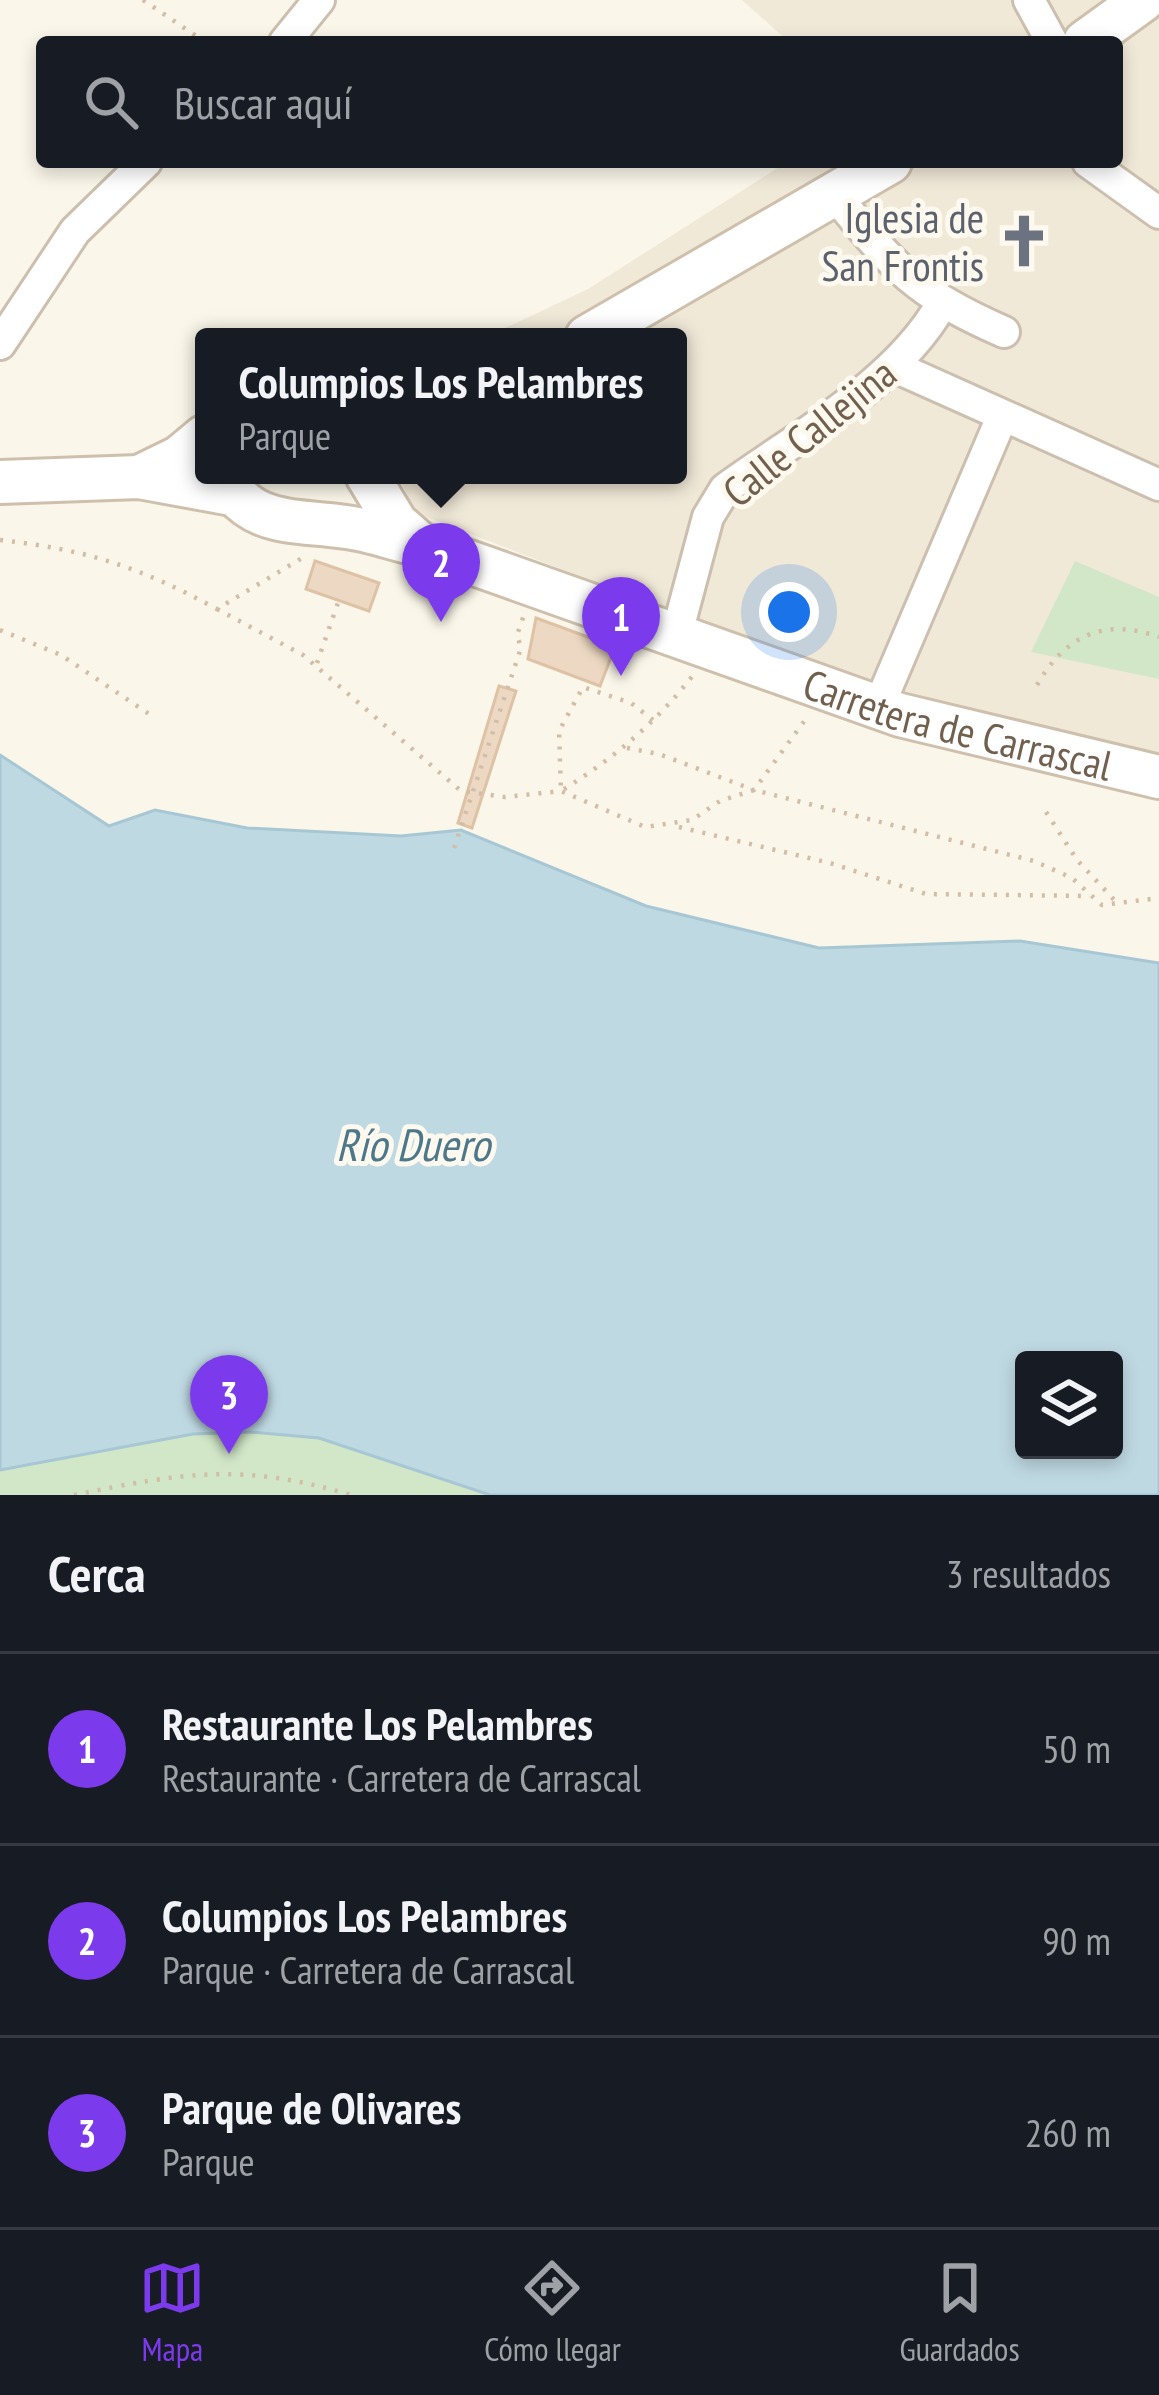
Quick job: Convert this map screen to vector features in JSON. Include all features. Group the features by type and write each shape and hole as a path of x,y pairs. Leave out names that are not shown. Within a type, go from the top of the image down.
{"main road":[{"path":"1093,36 1143,0"},
{"path":"603,328 880,168"},
{"path":"0,482 139,477 195,444"},
{"name":"Carretera de Carrascal","path":"139,477 195,482"},
{"path":"305,537 359,484"},
{"name":"Carretera de Carrascal","path":"371,484 396,523 421,545"},
{"name":"Carretera de Carrascal","path":"227,485 252,512 305,537 347,527 421,545 878,708 998,742 1159,777"}],"street":[{"path":"290,36 320,0"},
{"path":"1029,0 1049,36"},
{"path":"0,344 75,231 140,168"},
{"path":"1096,168 1159,213"},
{"path":"836,195 882,254 941,305 1004,332"},
{"name":"Calle Callejina","path":"692,643 708,517 725,489 893,366 922,339 941,305"},
{"path":"893,366 1159,484"},
{"path":"878,708 1002,417"}],"path":[{"path":"143,0 196,36"},
{"path":"218,609 299,563 305,537"},
{"path":"0,540 79,549 153,575 218,609 316,665 461,791 505,797 561,791 626,748 701,666 692,643"},
{"path":"316,665 339,600"},
{"path":"454,848 521,648 517,635 528,603"},
{"path":"1037,686 1053,657 1076,638 1132,627 1159,637"},
{"path":"0,630 61,655 155,718"},
{"path":"561,791 559,731 583,687 631,704 653,720"},
{"path":"673,825 754,790 813,706"},
{"path":"626,748 659,754 754,790 1034,861 1072,878 1102,904 1159,898"},
{"path":"561,791 645,827 673,825 830,863 926,894 1090,896"},
{"path":"1046,812 1077,860 1119,904"},
{"path":"74,1495 209,1470 291,1479 351,1495"}],"shaded area":[{"path":"742,0 1159,0 1159,760 910,705 414,512 403,484 687,484 687,328 505,328 588,289 778,168 1123,168 1123,36 782,36"}],"green space":[{"path":"1075,561 1159,597 1159,679 1031,652"},
{"path":"250,1432 319,1438 490,1495 0,1495 0,1470 193,1434"}],"water":[{"name":"Río Duero","path":"0,755 109,826 155,810 247,828 401,836 461,830 646,906 819,948 1020,941 1159,963 1159,1495 490,1495 319,1438 250,1432 193,1434 0,1470"}],"building":[{"path":"315,561 379,583 369,611 306,589"},
{"path":"536,618 615,647 600,686 528,659"},
{"path":"499,686 516,691 472,828 458,823"}],"place":[{"name":"Iglesia de San Frontis","path":"1024,241"},
{"name":"Columpios Los Pelambres","path":"441,622"},
{"name":"Restaurante Los Pelambres","path":"621,676"},
{"name":"Parque de Olivares","path":"229,1454"}]}
